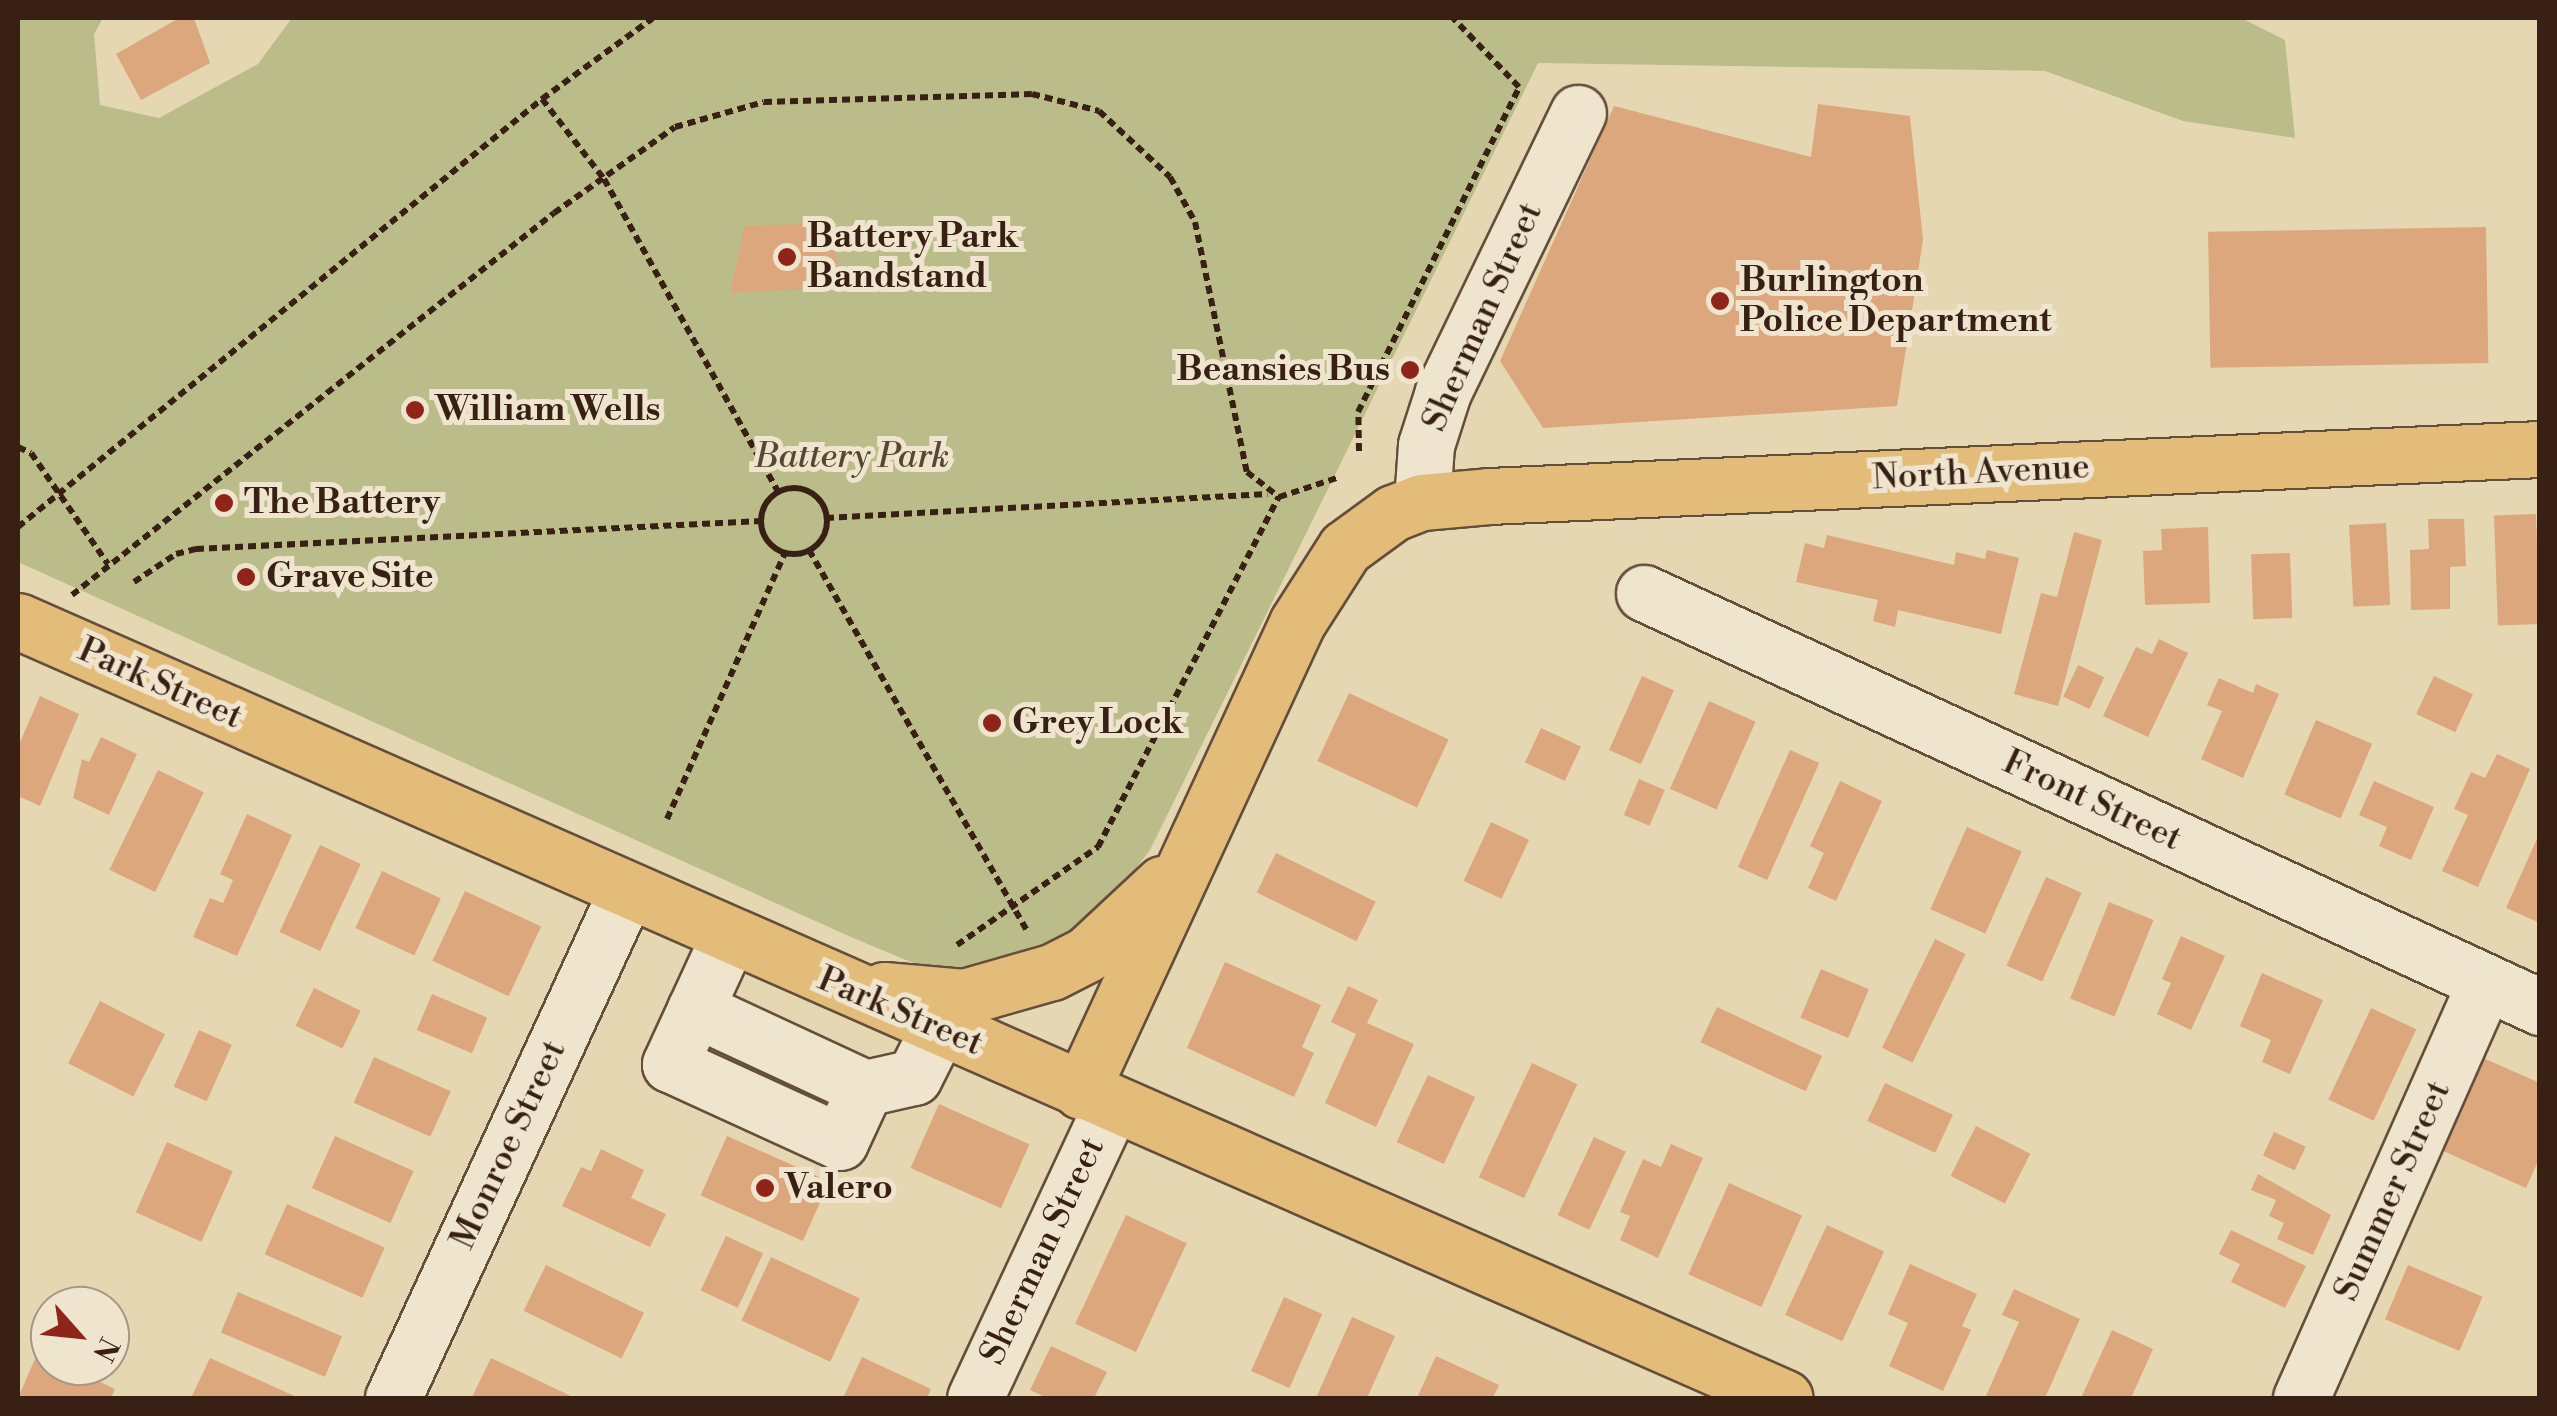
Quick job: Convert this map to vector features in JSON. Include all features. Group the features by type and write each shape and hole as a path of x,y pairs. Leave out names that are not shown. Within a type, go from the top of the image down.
{"main road":[{"name":"North Avenue","path":"1422,502 2540,448"},
{"name":"Sherman Street","path":"1096,1097 1183,865 1326,572 1375,521 1422,502"},
{"name":"Park Street","path":"26,624 728,938 1785,1398"},
{"name":"Sherman Street","path":"842,987 964,996 1037,978 1087,954 1183,865"}],"street":[{"name":"Sherman Street","path":"1422,502 1426,445 1443,392 1578,113"},
{"name":"Front Street","path":"1644,593 2540,1007"},
{"name":"Monroe Street","path":"392,1398 626,892"},
{"path":"728,938 670,1064 840,1142 865,1088 914,1076 938,1029"},
{"name":"Summer Street","path":"2301,1398 2485,983"},
{"name":"Sherman Street","path":"974,1398 1096,1097"}],"path":[{"path":"18,528 542,98 653,18"},
{"path":"1360,450 1358,412 1519,87 1453,18"},
{"path":"26,624 674,127 764,102 1032,94 1098,111 1170,177 1195,222 1237,434 1248,472 1268,494"},
{"path":"542,98 604,180 778,492"},
{"path":"18,447 32,453 108,564"},
{"path":"826,518 1268,494 1278,497 1340,477"},
{"path":"760,521 767,541 785,553 809,550 823,536 826,518 810,491 778,492"},
{"path":"760,521 778,492"},
{"path":"957,945 1098,848 1278,497"},
{"path":"134,582 176,554 196,549 760,521"},
{"path":"809,550 1013,906"},
{"path":"667,819 785,553"}],"green space":[{"name":"Battery Park","path":"18,18 103,18 94,34 100,105 159,118 258,64 292,18 2241,18 2285,40 2295,138 2183,121 2045,71 1538,63 1150,850 1089,930 974,973 925,968 851,937 18,562"}],"building":[{"path":"179,18 194,18 210,63 141,100 116,54"},
{"name":"Burlington Police Department","path":"1818,104 1910,116 1923,240 1897,406 1543,428 1500,361 1614,106 1811,157"},
{"name":"Battery Park Bandstand","path":"825,223 846,287 730,293 745,226"},
{"path":"2486,227 2488,363 2210,368 2208,232"},
{"path":"2536,514 2540,624 2498,625 2494,515"},
{"path":"2428,519 2464,519 2466,566 2450,567 2450,609 2411,610 2410,550 2429,549"},
{"path":"2386,523 2390,605 2353,607 2349,525"},
{"path":"2208,527 2210,603 2145,605 2143,551 2162,550 2161,529"},
{"path":"2074,532 2102,540 2058,706 2014,694 2041,593 2057,597"},
{"path":"1827,535 1954,565 1956,552 1985,559 1987,550 2019,558 2001,634 1898,610 1895,627 1873,621 1878,600 1796,582 1805,543 1824,548"},
{"path":"2290,553 2292,618 2253,619 2251,554"},
{"path":"2159,639 2188,653 2148,737 2103,716 2136,647 2152,654"},
{"path":"2078,665 2104,677 2089,709 2063,697"},
{"path":"1642,676 1674,690 1641,764 1609,750"},
{"path":"2434,676 2473,694 2455,732 2416,714"},
{"path":"2219,678 2253,693 2256,684 2279,694 2243,778 2201,759 2222,711 2207,705"},
{"path":"1349,693 1449,739 1417,807 1317,761"},
{"path":"40,696 79,714 40,806 18,796 18,747"},
{"path":"1709,701 1756,722 1717,809 1670,789"},
{"path":"2316,720 2372,744 2341,818 2284,795"},
{"path":"1541,728 1581,747 1565,781 1525,762"},
{"path":"101,737 137,754 109,815 73,798 82,759 89,762"},
{"path":"1790,750 1819,763 1767,880 1738,867"},
{"path":"2497,754 2530,769 2478,887 2442,871 2468,815 2454,809 2471,772 2485,778"},
{"path":"158,770 204,792 155,892 109,870"},
{"path":"1639,779 1665,790 1650,826 1624,815"},
{"path":"1840,781 1882,801 1836,901 1808,888 1824,853 1810,846"},
{"path":"2374,781 2434,807 2411,860 2379,846 2387,827 2359,815"},
{"path":"247,814 292,835 237,956 193,937 210,898 223,903 233,880 220,874"},
{"path":"1491,822 1529,840 1502,899 1464,881"},
{"path":"1967,827 2022,851 1985,934 1930,909"},
{"path":"2540,832 2540,923 2506,908"},
{"path":"320,845 361,864 320,951 279,932"},
{"path":"1276,853 1376,902 1356,941 1257,893"},
{"path":"382,871 441,898 414,956 355,928"},
{"path":"2046,877 2082,893 2042,981 2007,966"},
{"path":"465,891 541,926 509,996 432,961"},
{"path":"2109,902 2154,920 2115,1016 2070,998"},
{"path":"2181,936 2225,956 2191,1030 2157,1014 2171,983 2162,979"},
{"path":"1935,939 1966,954 1913,1063 1882,1048"},
{"path":"1225,962 1321,1005 1302,1047 1314,1053 1294,1097 1187,1048"},
{"path":"1821,969 1869,989 1848,1038 1800,1018"},
{"path":"2262,973 2323,1000 2290,1074 2262,1062 2271,1040 2240,1026"},
{"path":"1348,986 1378,1000 1367,1023 1414,1044 1376,1127 1325,1103 1356,1034 1331,1022"},
{"path":"314,988 361,1011 342,1049 296,1026"},
{"path":"432,994 487,1017 472,1053 417,1030"},
{"path":"100,1001 165,1034 133,1097 68,1063"},
{"path":"1717,1007 1822,1056 1806,1091 1701,1042"},
{"path":"2371,1008 2416,1029 2374,1121 2328,1100"},
{"path":"199,1030 232,1045 207,1101 174,1087"},
{"path":"374,1057 451,1091 430,1137 354,1103"},
{"path":"2483,1058 2540,1083 2540,1157 2526,1188 2441,1150"},
{"path":"1532,1063 1577,1084 1524,1198 1479,1177"},
{"path":"1428,1075 1475,1097 1444,1164 1397,1142"},
{"path":"1885,1083 1953,1115 1935,1153 1867,1121"},
{"path":"939,1104 1029,1144 1001,1208 911,1168"},
{"path":"1976,1126 2030,1154 2005,1204 1951,1176"},
{"path":"2274,1132 2306,1147 2295,1170 2263,1156"},
{"path":"335,1136 414,1171 390,1223 312,1188"},
{"name":"Valero","path":"727,1136 829,1182 803,1241 701,1195"},
{"path":"1594,1137 1626,1152 1589,1230 1558,1215"},
{"path":"167,1142 233,1171 201,1242 136,1212"},
{"path":"1671,1144 1703,1158 1658,1258 1620,1240 1630,1216 1620,1212 1643,1159 1661,1167"},
{"path":"601,1149 644,1170 631,1198 666,1214 650,1247 562,1206 581,1167 591,1171"},
{"path":"2258,1174 2331,1215 2313,1255 2277,1239 2284,1223 2269,1216 2276,1200 2251,1190"},
{"path":"1729,1183 1802,1216 1761,1307 1688,1274"},
{"path":"287,1204 385,1248 362,1298 265,1254"},
{"path":"1126,1215 1187,1243 1136,1352 1075,1324"},
{"path":"1827,1225 1884,1252 1842,1341 1785,1315"},
{"path":"2231,1230 2306,1266 2285,1308 2231,1282 2240,1264 2219,1254"},
{"path":"726,1236 763,1253 738,1308 701,1290"},
{"path":"771,1257 860,1298 830,1362 741,1320"},
{"path":"1910,1264 1977,1294 1962,1326 1971,1330 1943,1391 1889,1366 1908,1323 1888,1314"},
{"path":"546,1265 644,1313 622,1359 524,1311"},
{"path":"2408,1265 2483,1297 2460,1351 2385,1319"},
{"path":"2014,1289 2080,1319 2045,1398 1985,1398 2019,1322 2002,1315"},
{"path":"238,1292 342,1336 325,1377 221,1333"},
{"path":"1284,1297 1322,1314 1289,1388 1251,1371"},
{"path":"1352,1317 1395,1336 1367,1398 1316,1398"},
{"path":"2112,1330 2153,1349 2131,1398 2081,1398"},
{"path":"1051,1346 1107,1372 1094,1398 1047,1398 1030,1390"},
{"path":"1436,1356 1499,1385 1493,1398 1417,1398"},
{"path":"862,1357 931,1389 927,1398 843,1398"},
{"path":"210,1358 299,1398 191,1398"},
{"path":"491,1358 575,1398 472,1397"},
{"path":"30,1370 30,1386 115,1389 111,1398 18,1398"}],"place":[{"name":"Battery Park Bandstand","path":"787,257"},
{"name":"Burlington Police Department","path":"1720,301"},
{"name":"Beansies Bus","path":"1410,370"},
{"name":"William Wells","path":"415,410"},
{"name":"The Battery","path":"224,503"},
{"name":"Grave Site","path":"246,577"},
{"name":"Grey Lock","path":"992,723"},
{"name":"Valero","path":"765,1188"}]}
